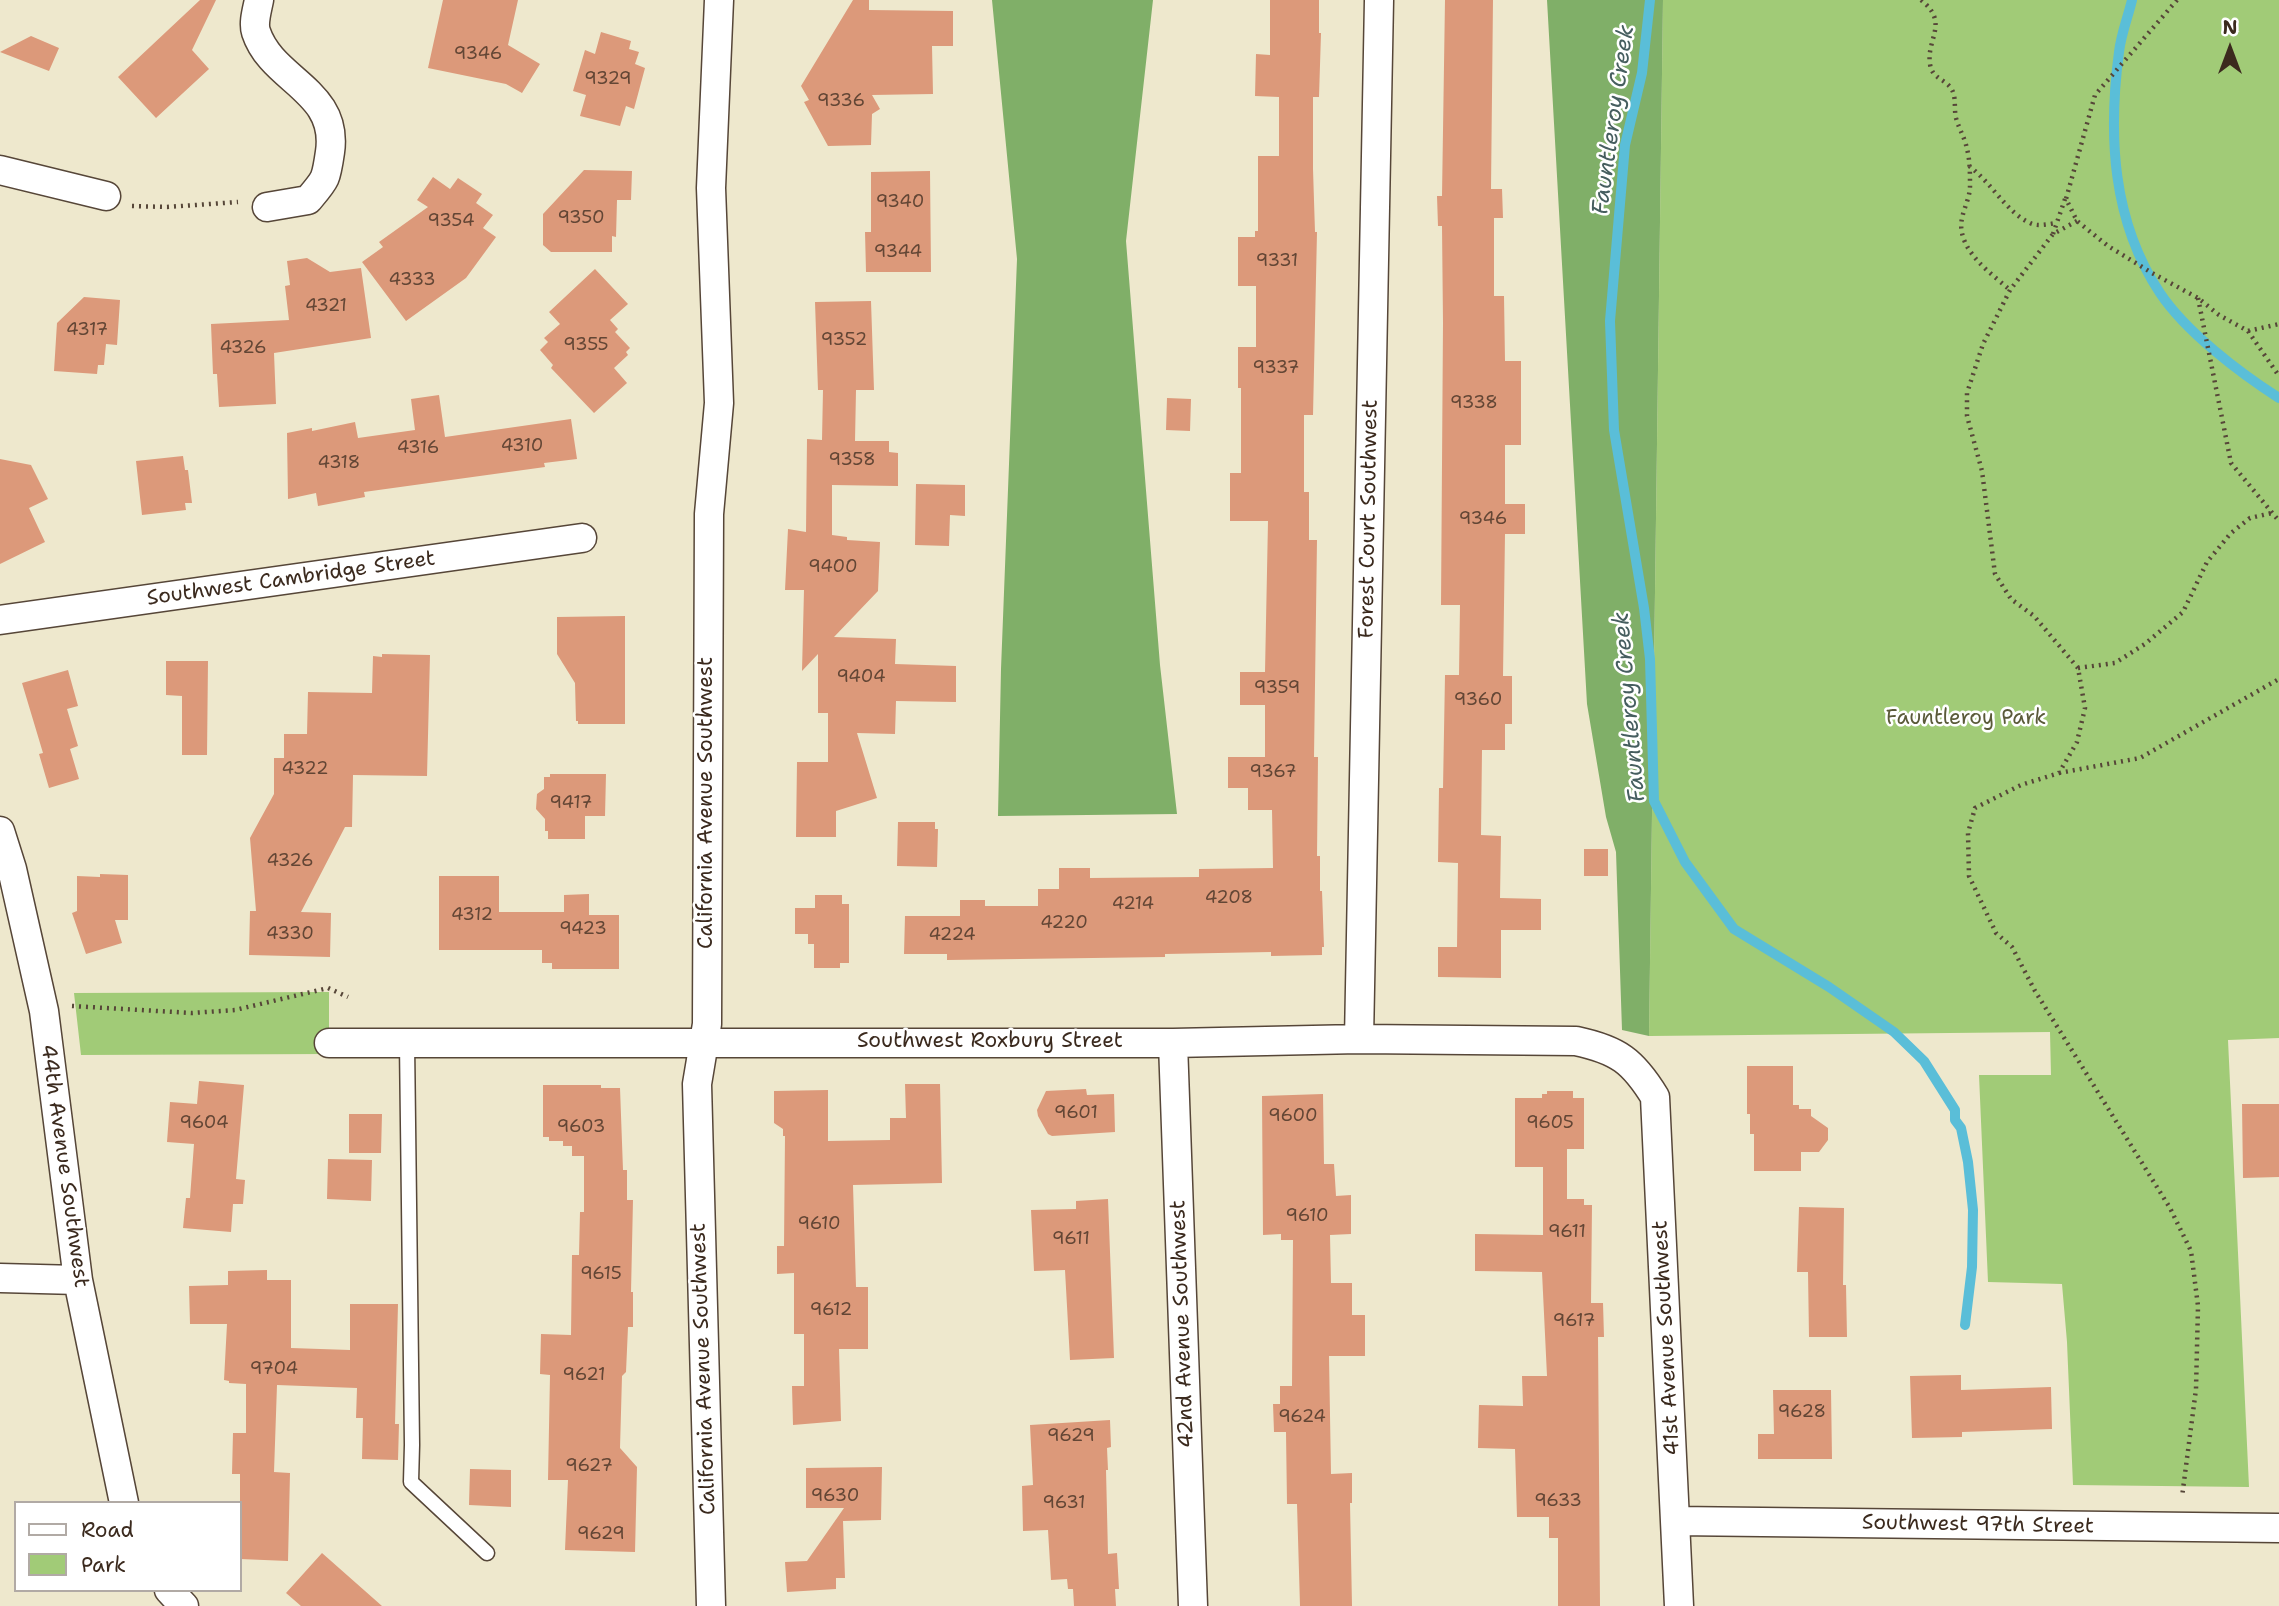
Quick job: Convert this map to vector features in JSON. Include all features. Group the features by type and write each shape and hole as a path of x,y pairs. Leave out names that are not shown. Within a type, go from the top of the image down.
{"street":[{"path":"259,0 254,30 265,52 309,92 328,117 331,145 326,179 308,200 267,207"},
{"name":"California Avenue Southwest","path":"711,1606 696,1084 707,1024 709,514 719,403 711,188 719,0"},
{"name":"Forest Court Southwest","path":"1359,1039 1379,0"},
{"path":"0,170 106,196"},
{"name":"Southwest Cambridge Street","path":"0,620 582,538"},
{"name":"44th Avenue Southwest","path":"0,831 12,869 44,1011 78,1280 124,1501"},
{"name":"Southwest Roxbury Street","path":"330,1043 1173,1043 1359,1039 1576,1041 1603,1046 1621,1055 1641,1074"},
{"name":"42nd Avenue Southwest","path":"1173,1043 1193,1606"},
{"name":"41st Avenue Southwest","path":"1641,1074 1655,1097 1679,1606"},
{"path":"0,1278 78,1280"},
{"name":"Southwest 97th Street","path":"1676,1521 2279,1528"},
{"path":"171,1592 184,1606"}],"lane":[{"path":"407,1043 411,1482 487,1553"}],"path":[{"path":"1921,0 1929,6 1935,19 1935,37 1929,64 1933,74 1951,87 1954,93 1956,120 1968,152 1970,189 1962,214 1962,233 1969,248 1985,268 2010,290"},
{"path":"2059,773 2077,742 2084,708 2078,668 2034,616 2011,599 1995,574 1982,471 1968,416 1967,393 1983,344 2010,290 2053,234 2066,199 2095,95 2177,0"},
{"path":"1969,166 1984,177 2003,202 2030,223 2057,223"},
{"path":"2066,199 2077,220 2108,246 2152,274 2198,298 2219,315 2248,331 2279,376"},
{"path":"132,206 167,207 243,202 267,207"},
{"path":"2053,234 2077,220"},
{"path":"2198,298 2231,463 2279,521"},
{"path":"2248,331 2279,324"},
{"path":"2078,668 2115,663 2145,644 2183,612 2207,562 2231,533 2250,519 2272,513"},
{"path":"2179,1527 2196,1389 2198,1306 2191,1251 2170,1208 2035,991 2012,947 1996,933 1969,876 1968,833 1975,808 2021,785 2059,773 2140,758 2279,678"},
{"path":"60,1008 90,1006 192,1013 235,1010 328,988 348,997"}],"green space":[{"path":"992,0 1153,0 1126,241 1160,665 1177,814 998,816 1017,259"},
{"path":"1547,0 1663,0 1649,1036 1622,1030 1616,852 1606,817 1587,704"},
{"name":"Fauntleroy Park","path":"1663,0 2279,0 2279,1038 2228,1040 2249,1487 2073,1485 2062,1284 1988,1282 1979,1075 2051,1075 2050,1032 1649,1036"},
{"path":"329,992 329,1054 81,1055 74,993"}],"building":[{"path":"200,0 216,0 192,50 209,69 156,118 118,77"},
{"path":"443,0 518,0 508,45 540,64 522,93 506,84 428,68"},
{"path":"853,0 869,0 869,10 953,11 953,46 932,46 933,94 872,95 880,109 872,114 871,145 828,146 804,102 809,100 801,86"},
{"path":"1270,0 1319,0 1321,33 1319,97 1313,97 1313,169 1317,232 1313,415 1304,415 1304,492 1309,492 1309,540 1317,540 1314,757 1318,757 1317,856 1320,856 1322,891 1322,955 1271,956 1271,952 1165,954 1165,957 947,960 947,954 904,954 905,916 960,916 960,900 985,900 985,906 1038,906 1038,889 1059,889 1059,868 1090,868 1090,878 1199,877 1199,869 1273,868 1272,810 1248,810 1248,788 1228,788 1228,757 1265,757 1265,705 1240,705 1240,672 1265,672 1268,521 1230,521 1230,473 1241,473 1238,347 1256,347 1256,286 1238,286 1238,237 1255,237 1255,231 1258,231 1258,156 1279,156 1279,97 1255,96 1256,54 1270,55"},
{"path":"1445,0 1493,0 1491,189 1502,189 1503,218 1494,218 1494,296 1504,296 1505,361 1521,361 1521,445 1505,445 1505,504 1525,504 1525,534 1505,534 1503,676 1512,676 1512,724 1505,724 1505,750 1482,750 1481,835 1501,836 1500,898 1541,899 1541,930 1501,930 1501,978 1438,977 1438,947 1457,947 1458,863 1438,862 1439,788 1443,788 1445,675 1459,675 1460,605 1441,605 1443,323 1442,226 1438,226 1437,196 1442,196"},
{"path":"601,32 631,41 629,49 639,52 635,64 645,68 634,109 626,106 620,126 580,116 586,95 573,91 585,50 595,54"},
{"path":"31,36 59,48 49,71 0,52"},
{"path":"584,170 632,171 631,200 617,200 616,237 612,236 612,252 551,252 543,245 543,214"},
{"path":"930,171 931,272 866,272 865,232 871,232 871,172"},
{"path":"433,177 450,189 458,178 482,194 476,203 493,215 483,228 496,237 466,278 406,321 362,262 383,247 379,242 428,207 417,200"},
{"path":"307,258 330,272 361,268 371,338 274,353 276,404 219,407 217,374 213,374 211,324 289,320 285,286 290,285 287,261"},
{"path":"595,269 628,304 610,320 618,329 615,332 630,348 626,352 628,355 614,368 627,383 594,413 551,368 553,365 540,350 548,342 544,338 560,324 549,312"},
{"path":"84,297 120,300 117,345 106,344 104,365 98,365 97,374 54,371 57,323"},
{"path":"871,301 874,390 856,390 855,441 889,441 889,452 898,453 898,486 832,485 832,535 847,537 847,540 880,542 878,591 834,637 896,639 895,664 956,666 956,702 896,701 895,734 857,733 877,798 836,811 836,837 796,837 797,762 828,762 828,713 818,713 818,654 802,671 804,590 785,590 788,529 806,532 807,439 822,440 823,390 818,390 815,302"},
{"path":"439,395 445,437 571,419 577,459 544,463 545,467 364,492 365,497 318,506 316,493 288,499 287,433 355,422 358,438 415,430 411,399"},
{"path":"1167,398 1191,399 1190,431 1166,430"},
{"path":"183,456 185,470 188,470 192,503 185,503 186,510 142,515 136,461"},
{"path":"0,459 31,465 48,499 29,508 45,542 0,564"},
{"path":"916,484 965,485 965,516 950,515 949,546 915,545"},
{"path":"625,616 625,724 578,724 575,683 557,654 557,617"},
{"path":"382,654 430,655 427,776 353,775 352,827 345,827 301,912 331,913 330,957 249,955 250,911 256,911 250,838 274,794 274,758 284,758 284,734 307,734 308,692 372,693 373,656 382,657"},
{"path":"166,661 208,661 207,755 182,755 182,696 166,695"},
{"path":"68,670 78,706 67,709 78,746 70,749 79,779 49,788 39,754 43,753 22,683"},
{"path":"550,774 606,774 605,816 585,816 585,839 548,839 545,819 536,809 537,794 544,789 544,777 550,777"},
{"path":"898,822 935,822 935,829 938,829 937,867 897,866"},
{"path":"1584,849 1608,849 1608,876 1584,876"},
{"path":"100,874 128,875 128,920 115,920 122,943 86,954 72,913 77,911 77,876 100,877"},
{"path":"439,876 499,876 499,912 564,912 564,895 589,894 589,915 619,915 619,969 552,969 552,963 542,963 542,950 439,950"},
{"path":"815,895 842,895 842,904 849,904 849,963 840,963 840,968 814,968 814,944 808,944 808,934 795,934 795,908 815,908"},
{"path":"1747,1066 1793,1066 1793,1105 1799,1105 1799,1109 1811,1109 1811,1116 1828,1128 1828,1140 1819,1152 1801,1152 1801,1171 1754,1171 1754,1134 1750,1134 1750,1114 1747,1114"},
{"path":"199,1081 244,1085 236,1179 245,1180 243,1204 233,1204 231,1232 183,1228 186,1198 190,1198 194,1144 167,1142 170,1102 197,1104"},
{"path":"905,1084 940,1084 942,1183 853,1185 856,1287 868,1287 868,1349 839,1349 841,1421 793,1425 792,1386 804,1386 804,1334 794,1334 794,1273 777,1274 777,1246 784,1246 785,1136 783,1129 774,1123 774,1091 828,1090 828,1141 890,1140 890,1118 906,1118"},
{"path":"543,1085 601,1085 601,1088 620,1088 623,1170 627,1170 627,1200 633,1200 633,1327 628,1327 626,1372 622,1376 620,1448 637,1467 635,1552 565,1550 568,1480 548,1480 550,1375 540,1374 541,1334 571,1335 572,1255 579,1255 580,1212 584,1212 584,1156 572,1156 572,1146 563,1146 563,1141 549,1141 549,1137 543,1137"},
{"path":"1086,1089 1087,1095 1114,1094 1115,1132 1052,1136 1048,1134 1037,1110 1046,1091"},
{"path":"1547,1091 1573,1091 1573,1098 1584,1098 1584,1149 1567,1149 1567,1199 1584,1199 1584,1205 1592,1205 1591,1303 1603,1303 1604,1337 1598,1337 1600,1606 1558,1606 1558,1538 1549,1538 1549,1517 1517,1517 1515,1449 1478,1448 1479,1405 1523,1406 1522,1376 1547,1376 1542,1272 1475,1271 1475,1234 1543,1235 1543,1167 1515,1167 1515,1098 1542,1098 1542,1094 1547,1094"},
{"path":"1323,1094 1324,1164 1334,1164 1336,1196 1351,1195 1351,1234 1330,1235 1331,1283 1352,1283 1352,1315 1365,1315 1365,1356 1329,1356 1331,1474 1352,1473 1352,1606 1300,1606 1297,1504 1287,1504 1286,1432 1274,1432 1273,1404 1280,1404 1280,1386 1292,1386 1293,1240 1281,1240 1281,1234 1263,1235 1262,1096"},
{"path":"2242,1104 2279,1104 2279,1177 2243,1178"},
{"path":"349,1114 382,1114 381,1153 349,1153"},
{"path":"328,1159 372,1160 371,1201 327,1199"},
{"path":"1108,1199 1114,1358 1070,1360 1065,1270 1034,1271 1031,1210 1076,1209 1076,1201"},
{"path":"1799,1207 1844,1208 1843,1285 1846,1285 1847,1337 1809,1337 1808,1272 1797,1272"},
{"path":"267,1270 267,1280 291,1280 291,1348 350,1350 350,1304 398,1304 395,1424 399,1424 398,1460 362,1459 363,1418 356,1418 357,1388 277,1385 274,1472 290,1473 288,1561 242,1559 240,1474 232,1474 233,1433 246,1433 246,1384 224,1380 227,1324 190,1324 189,1286 228,1285 228,1271"},
{"path":"1961,1375 1961,1390 2051,1387 2052,1429 1962,1432 1962,1437 1912,1438 1910,1376"},
{"path":"1773,1390 1831,1390 1832,1459 1758,1459 1758,1434 1774,1434"},
{"path":"1110,1420 1111,1447 1107,1448 1106,1470 1108,1554 1117,1553 1119,1589 1115,1589 1116,1606 1074,1606 1073,1589 1068,1589 1067,1579 1051,1580 1048,1530 1023,1531 1022,1486 1033,1485 1030,1425"},
{"path":"882,1467 881,1520 843,1521 845,1578 836,1578 836,1589 787,1592 785,1562 807,1561 844,1508 806,1508 806,1468"},
{"path":"470,1469 511,1470 511,1507 469,1505"},
{"path":"322,1553 382,1606 301,1606 286,1593"}],"waterway":[{"name":"Fauntleroy Creek","path":"1650,0 1642,73 1625,145 1610,321 1614,430 1650,659 1654,801 1685,862 1734,929 1829,987 1894,1032 1924,1061 1955,1110 1955,1120 1961,1128 1968,1162 1973,1210 1972,1267 1965,1325"},
{"name":"Fauntleroy Creek","path":"2132,0 2120,45 2114,115 2117,177 2132,237 2144,265 2171,308 2231,364 2279,398"}]}
